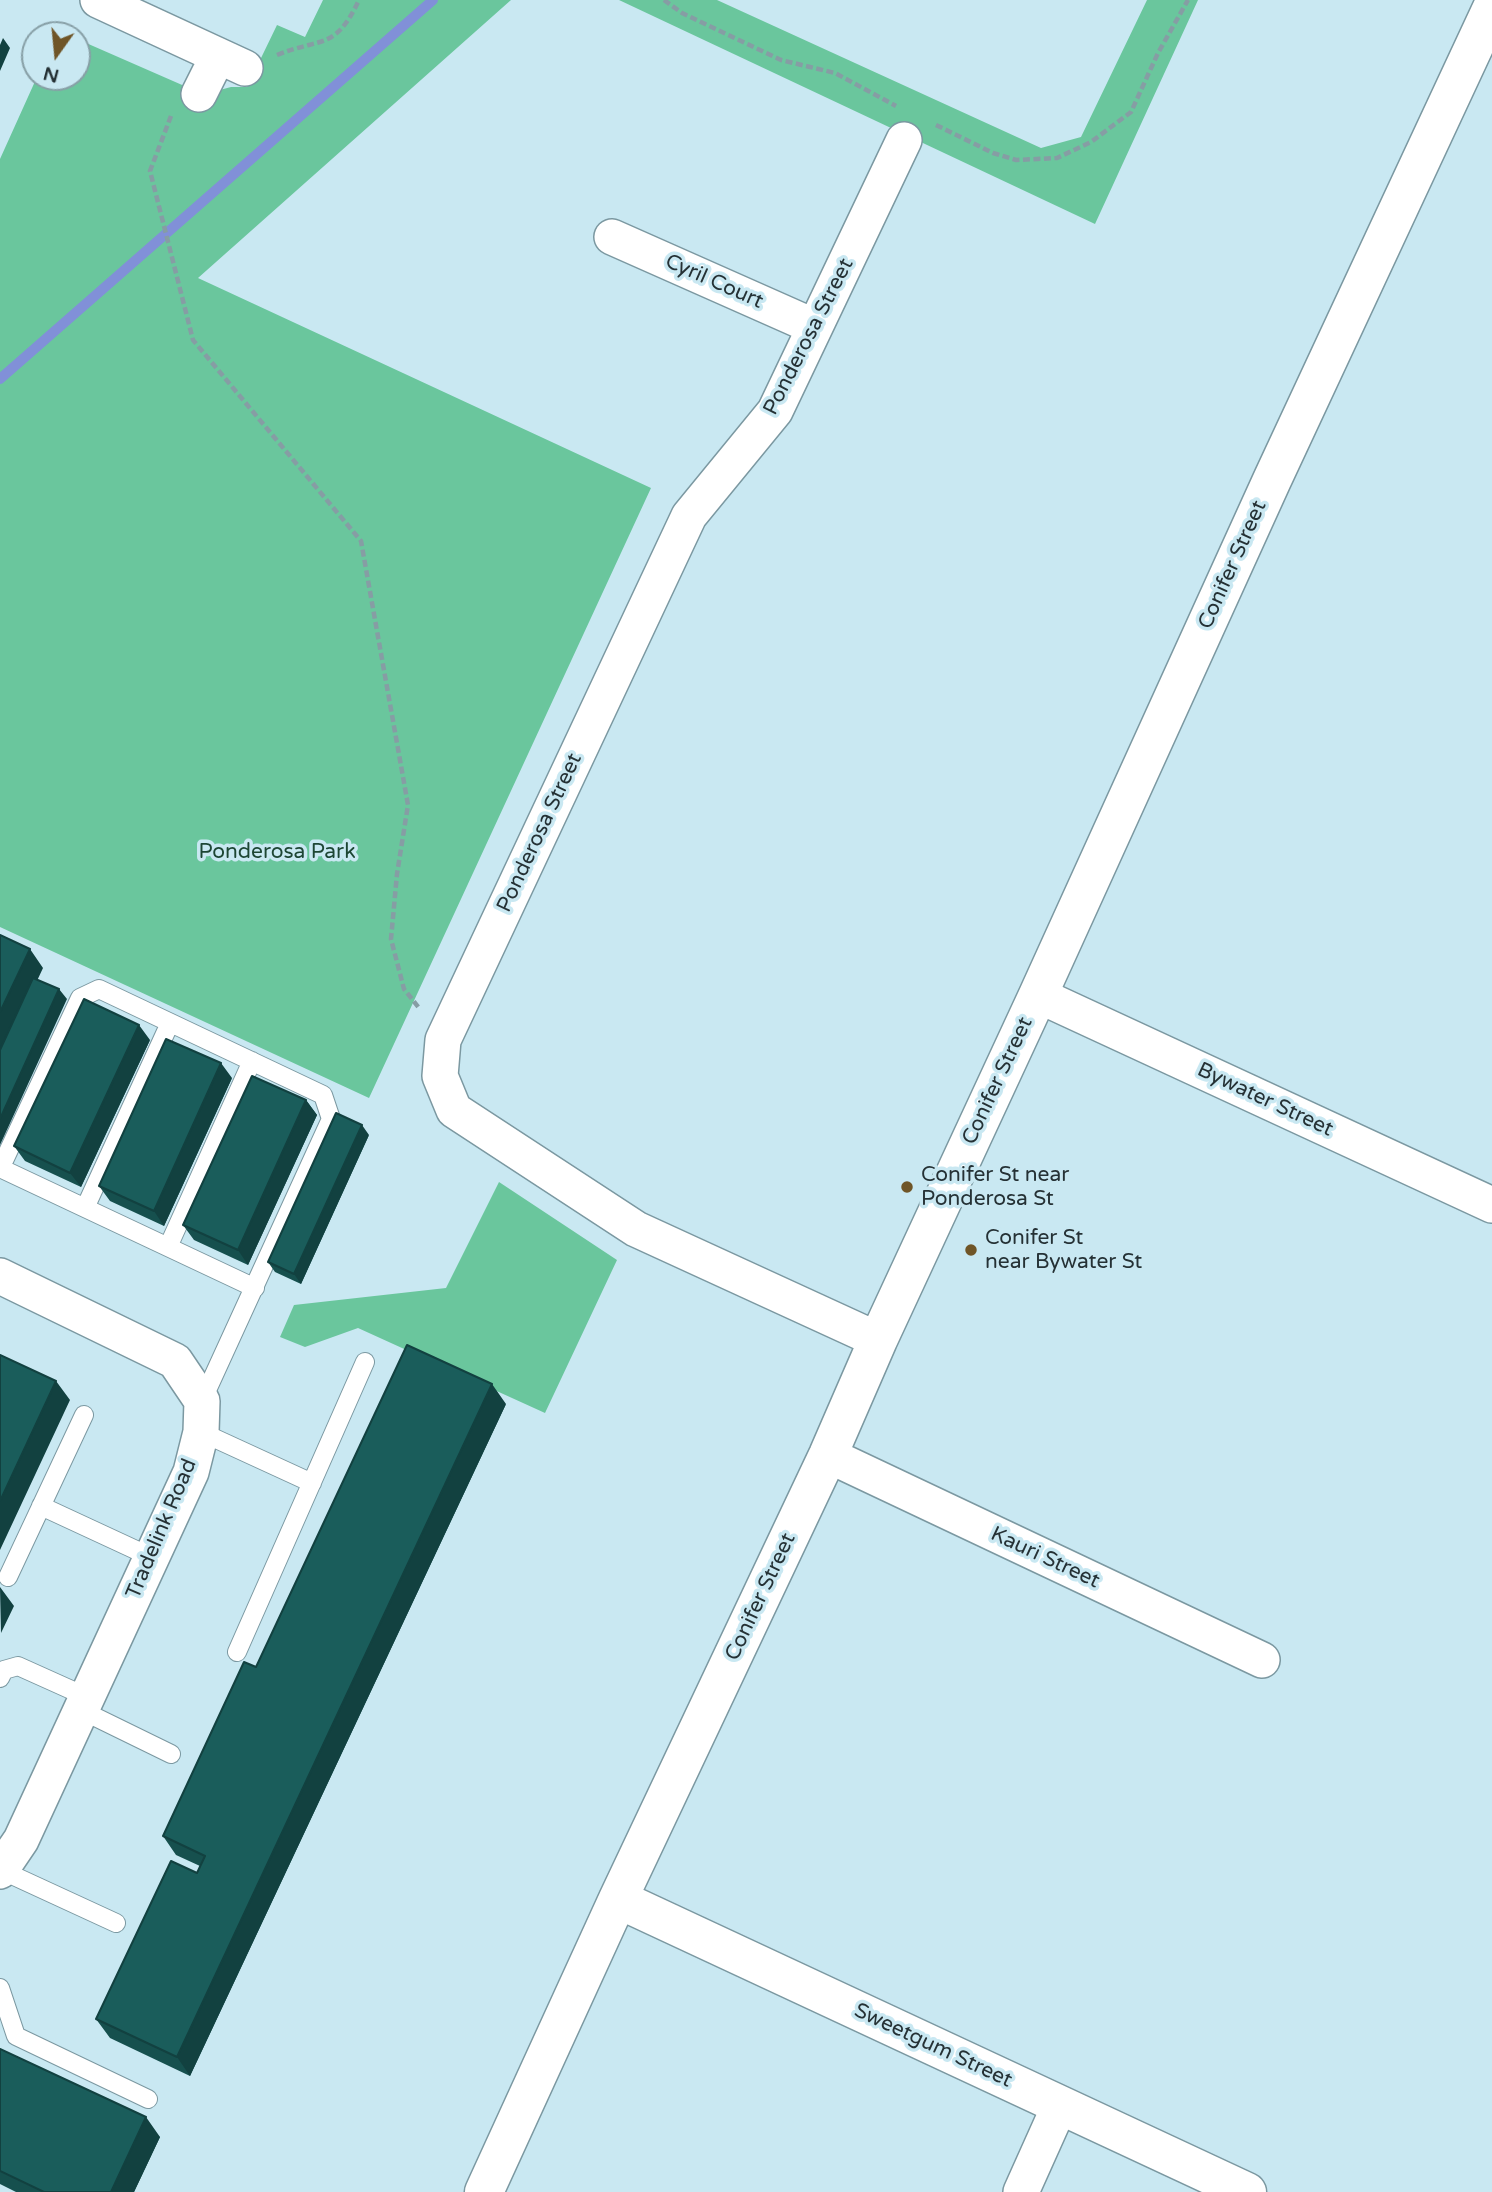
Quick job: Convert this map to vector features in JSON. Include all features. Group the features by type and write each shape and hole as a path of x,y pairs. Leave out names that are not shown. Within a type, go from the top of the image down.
{"street":[{"path":"99,0 232,62 186,103"},
{"name":"Conifer Street","path":"484,2192 618,1899 828,1455 878,1340 1261,505 1492,8"},
{"name":"Ponderosa Street","path":"878,1340 636,1229 454,1110 440,1076 443,1040 689,516 775,411 914,125"},
{"name":"Cyril Court","path":"612,237 816,327"},
{"name":"Bywater Street","path":"1038,995 1492,1205"},
{"path":"0,1276 175,1361 202,1416"},
{"name":"Tradelink Road","path":"1,1870 21,1840 191,1472 202,1416"},
{"name":"Kauri Street","path":"828,1455 1262,1660"},
{"name":"Sweetgum Street","path":"618,1899 1247,2192"},
{"path":"1021,2192 1060,2105"}],"lane":[{"path":"255,1288 0,1168 80,998 99,989 323,1095 331,1119 255,1288 202,1416 312,1483"},
{"path":"85,1208 170,1023"},
{"path":"168,1247 252,1061"},
{"path":"237,1652 365,1362"},
{"path":"8,1577 84,1415"},
{"path":"41,1506 151,1557"},
{"path":"0,1678 4,1670 18,1666 171,1754"},
{"path":"1,1870 116,1923"},
{"path":"0,1988 16,2036 148,2099"}],"path":[{"path":"232,62 321,44 338,33 359,0"},
{"path":"664,0 682,13 781,60 835,74 914,125 1016,160 1057,158 1091,142 1131,112 1157,53 1188,0"},
{"path":"186,103 150,171 193,340 361,541 408,805 397,874 391,939 404,989 443,1040"}],"green space":[{"name":"Ponderosa Park","path":"323,0 511,0 198,278 651,488 369,1098 0,927 0,159 31,91 91,91 91,45 189,88 216,91 247,87 277,25 305,37"},
{"path":"619,0 717,0 1041,148 1081,137 1147,0 1198,0 1095,224"},
{"path":"499,1182 617,1260 545,1413 358,1328 305,1347 280,1337 294,1305 446,1288"}],"building":[{"path":"0,935 30,949 0,1012"},
{"path":"33,978 59,989 0,1119 0,1050"},
{"path":"84,999 139,1025 70,1173 14,1146"},
{"path":"166,1039 221,1063 154,1211 99,1186"},
{"path":"252,1076 306,1100 238,1250 183,1225"},
{"path":"336,1113 362,1125 294,1274 268,1262"},
{"path":"407,1345 492,1384 177,2057 96,2019 171,1861 197,1873 205,1856 163,1836 244,1662 256,1667"},
{"path":"0,1355 56,1381 0,1501"},
{"path":"0,2049 146,2117 111,2192 44,2192 0,2171"}],"waterway":[{"path":"0,379 433,0"}],"place":[{"name":"Conifer St near Ponderosa St","path":"907,1187"},
{"name":"Conifer St near Bywater St","path":"971,1250"}]}
